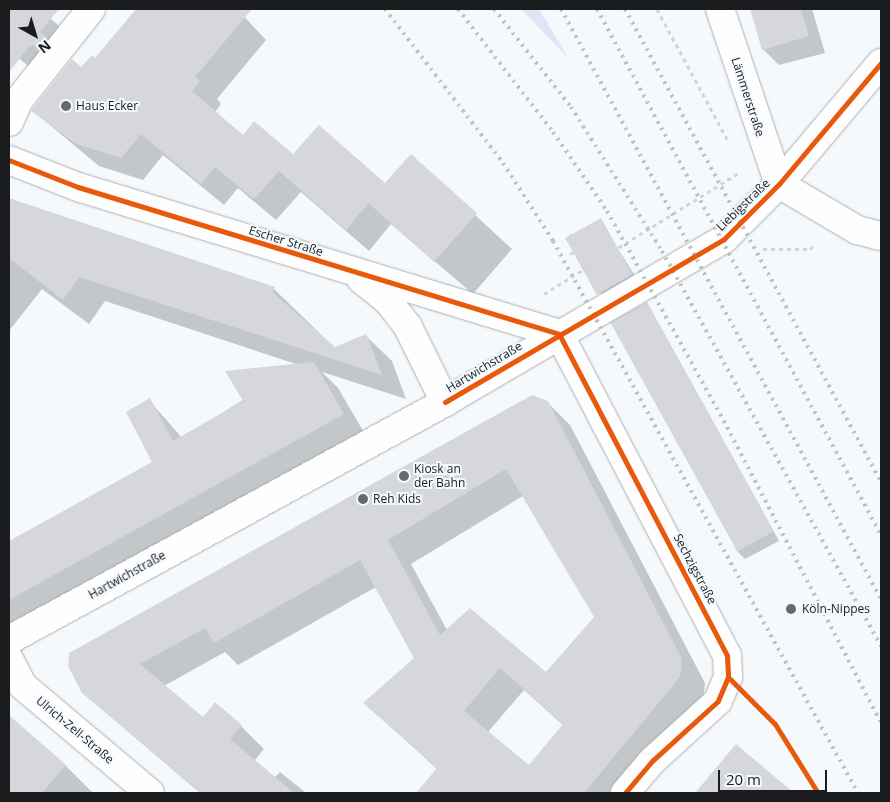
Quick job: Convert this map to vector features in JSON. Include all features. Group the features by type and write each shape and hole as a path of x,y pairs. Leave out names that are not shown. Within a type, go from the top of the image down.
{"street":[{"path":"9,122 19,100 91,9"},
{"name":"Lämmerstraße","path":"720,9 779,184"},
{"name":"Liebigstraße","path":"559,334 724,239 779,184 881,64"},
{"name":"Escher Straße","path":"9,160 88,190 559,334"},
{"path":"779,184 857,230 881,236"},
{"path":"352,271 388,301 408,327 445,402"},
{"name":"Hartwichstraße","path":"9,640 445,402 559,334"},
{"name":"Sechzigstraße","path":"559,334 727,656 728,677 718,701 652,761 626,793"},
{"name":"Ulrich-Zell-Straße","path":"9,659 23,686 150,793"}],"path":[{"path":"657,9 729,143"},
{"path":"506,318 736,177 764,143"},
{"path":"586,227 594,240"},
{"path":"570,254 609,232"},
{"path":"570,234 589,267"}],"shaded area":[{"path":"521,9 539,9 569,59"}],"building":[{"path":"9,9 59,9 40,32 47,38 28,48 9,72"},
{"path":"136,9 252,9 195,77 200,81 192,91 243,135 254,121 293,154 319,125 385,183 346,230 279,171 254,199 215,167 201,184 141,134 121,158 76,144 31,111 72,59 81,67 92,55 95,58"},
{"path":"750,9 801,9 809,36 762,50"},
{"path":"411,154 477,214 434,262 368,202"},
{"path":"9,198 275,287 273,293 335,347 366,334 382,375 79,277 63,300 9,258"},
{"path":"601,218 633,275 597,295 565,238"},
{"path":"647,302 774,531 737,552 610,322"},
{"path":"314,362 344,414 9,600 9,541 152,462 126,412 150,398 173,441 243,401 225,371"},
{"path":"532,395 548,401 682,659 680,677 584,793 416,793 437,768 363,703 414,658 360,560 214,643 205,628 140,664 203,717 215,702 242,725 230,739 294,793 201,793 82,693 68,666 69,653","holes":["506,469 594,617 546,672 470,608 440,635 388,540","500,668 563,724 529,765 464,711"]},
{"path":"9,715 66,765 42,793 9,793"},
{"path":"736,744 794,793 695,793"}],"railway":[{"path":"385,9 503,163 553,241 858,793"},
{"path":"458,9 553,132 607,211 727,427 881,723"},
{"path":"494,9 571,107 662,251 881,646"},
{"path":"561,9 881,599"},
{"path":"597,9 881,535"},
{"path":"625,9 881,482"}],"cycle path":[{"path":"445,402 724,239 779,184 881,63"},
{"path":"9,160 78,187 559,334"},
{"path":"559,334 727,656 728,677 718,701 652,761 625,793"},
{"path":"728,677 775,724 818,793"}],"place":[{"name":"Haus Ecker","path":"66,106"},
{"name":"Kiosk an der Bahn","path":"404,476"},
{"name":"Reh Kids","path":"363,499"},
{"name":"Köln-Nippes","path":"791,609"}]}
